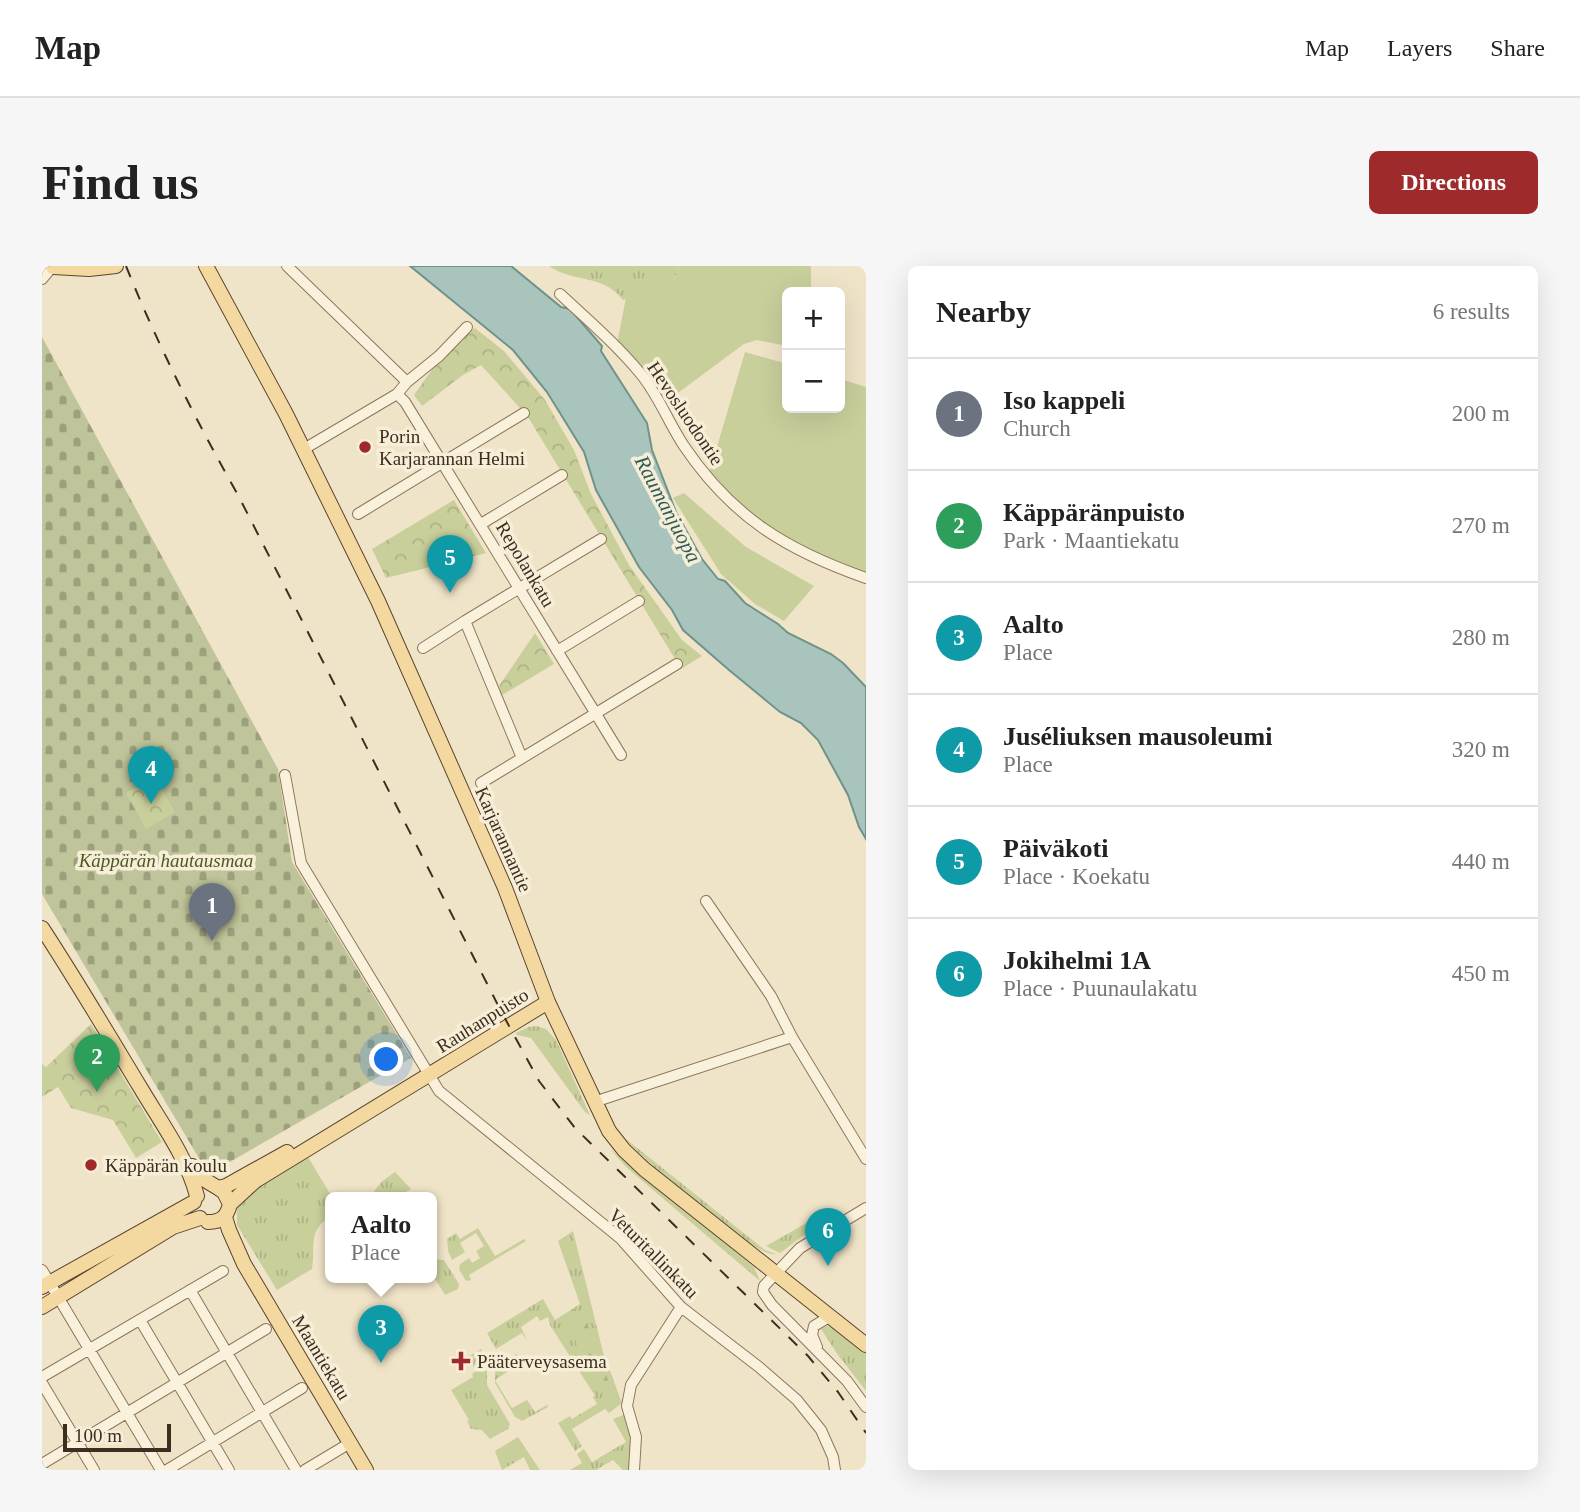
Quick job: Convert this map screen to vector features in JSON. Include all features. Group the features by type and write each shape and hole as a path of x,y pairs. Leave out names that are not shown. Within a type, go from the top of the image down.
{"main road":[{"path":"53,267 89,269 116,266"},
{"name":"Karjarannantie","path":"206,266 304,449 378,601 505,888 548,1002 609,1131 624,1150 866,1345"},
{"path":"42,928 84,992 166,1131 194,1182 194,1208 204,1220"},
{"name":"Rauhanpuisto","path":"227,1210 255,1181 548,1002"},
{"path":"49,1285 173,1227 204,1220 215,1222 227,1210 228,1197 201,1178 166,1131"},
{"name":"Rauhanpuisto","path":"215,1187 226,1186 285,1153 327,1136"},
{"path":"42,1307 49,1285 215,1187"},
{"name":"Maantiekatu","path":"227,1210 229,1230 244,1264"},
{"name":"Maantiekatu","path":"204,1220 222,1234 244,1264 366,1470"}],"street":[{"path":"287,266 407,382"},
{"path":"42,279 53,267"},
{"name":"Hevosluodontie","path":"560,294 613,343 640,373 688,451 735,508 790,546 821,562 866,578"},
{"path":"304,449 397,394 467,327"},
{"name":"Repolankatu","path":"397,394 405,402 443,462 621,755"},
{"path":"358,514 524,413"},
{"path":"481,524 562,475"},
{"path":"423,648 601,539"},
{"path":"557,650 639,601"},
{"path":"465,621 523,758"},
{"path":"481,783 677,664"},
{"name":"Veturitallinkatu","path":"285,775 301,863 439,1091 620,1238 681,1307 797,1400 821,1430 833,1457 835,1470"},
{"path":"706,901 771,996 792,1037 866,1159"},
{"path":"594,1102 792,1037"},
{"path":"866,1208 800,1248 764,1286 763,1292 847,1381 866,1407"},
{"path":"42,1377 223,1271"},
{"path":"49,1285 164,1470 302,1388"},
{"path":"190,1290 296,1470"},
{"path":"634,1470 636,1437 627,1406 631,1385 681,1307"},
{"path":"820,1352 812,1335 814,1326 830,1317"},
{"path":"140,1320 229,1470"},
{"path":"42,1464 266,1329"},
{"path":"42,1383 94,1470"},
{"path":"305,1470 351,1443"}],"green space":[{"path":"549,266 679,266 674,280 623,300 607,286 568,275"},
{"path":"679,266 811,266 811,287 782,287 782,345 757,340 744,344 663,404 617,344 626,297 674,280"},
{"path":"475,328 504,351 545,400 574,450 591,494 629,565 682,640 702,656 681,669 528,417 481,365 422,406 414,395 449,350"},
{"name":"Käppärän hautausmaa","path":"42,337 278,769 292,862 411,1058 214,1171 206,1170 42,894"},
{"path":"745,352 782,363 782,413 845,413 845,381 866,387 866,578 790,546 708,477"},
{"path":"684,493 746,547 814,586 784,621 755,604 721,574 673,498"},
{"path":"454,500 486,553 386,578 372,549"},
{"path":"535,633 554,664 502,695 499,686"},
{"path":"155,777 175,812 146,829 126,793"},
{"path":"91,1024 162,1142 136,1158 113,1120 71,1108 58,1087 42,1097 42,1064 46,1067"},
{"path":"537,1026 546,1029 556,1040 590,1115 585,1112 531,1038 516,1033"},
{"path":"626,1139 765,1250 776,1254 764,1251 746,1241 724,1225 675,1186"},
{"path":"610,1149 754,1267 760,1281 626,1167"},
{"path":"308,1157 329,1192 325,1192 325,1221 315,1234 312,1269 277,1290 237,1225 237,1208 261,1185"},
{"path":"395,1172 411,1189 406,1192 374,1192 381,1182"},
{"path":"833,1208 835,1218 808,1232 780,1253 766,1246"},
{"path":"478,1228 495,1256 524,1239 526,1241 469,1275 471,1280 466,1281 459,1269 460,1264 469,1258 472,1263 480,1258 476,1251 484,1246 476,1233 460,1243 465,1252 452,1260 447,1239 456,1233 460,1239"},
{"path":"573,1231 603,1352 622,1403 609,1413 605,1409 572,1429 582,1446 575,1451 558,1423 570,1416 572,1419 597,1404 593,1397 595,1396 550,1325 548,1317 540,1321 537,1316 521,1327 528,1342 522,1333 496,1349 487,1333 543,1299 555,1320 580,1304 558,1241"},
{"path":"437,1259 444,1260 459,1284 458,1289 445,1295 437,1282"},
{"path":"576,1308 587,1321 594,1351 609,1382 607,1392 594,1383 577,1347 572,1315"},
{"path":"827,1326 866,1350 866,1391 821,1329"},
{"path":"481,1349 487,1360 487,1385 510,1424 508,1429 490,1439 482,1430 471,1429 467,1421 469,1420 451,1390 473,1377 472,1374 476,1371 468,1357"},
{"path":"517,1354 518,1357 506,1364 510,1370 495,1380 495,1367"},
{"path":"495,1380 512,1408 527,1400 535,1412 547,1405 548,1407 522,1421 515,1417"},
{"path":"626,1414 632,1431 632,1470 623,1470 613,1460 596,1470 570,1470 582,1463 577,1454 584,1449 592,1462 626,1442 613,1419"},
{"path":"518,1437 540,1470 530,1470 524,1457 502,1470 495,1451"}],"water":[{"name":"Raumanjuopa","path":"410,266 511,266 561,307 570,309 602,346 601,351 647,423 652,450 676,512 702,559 718,579 725,581 745,603 788,633 831,654 866,687 866,839 848,795 818,740 801,723 780,712 683,630 672,610 639,567 596,490 584,452 547,392 513,350"}],"railway":[{"path":"126,266 193,412 539,1081 575,1128 808,1356 838,1392 866,1433"}],"place":[{"name":"Porin Karjarannan Helmi","path":"365,447"},
{"name":"Päiväkoti","path":"450,593"},
{"name":"Juséliuksen mausoleumi","path":"151,804"},
{"name":"Iso kappeli","path":"212,941"},
{"name":"Käppäränpuisto","path":"97,1092"},
{"name":"Käppärän koulu","path":"91,1165"},
{"name":"Jokihelmi 1A","path":"828,1266"},
{"name":"Pääterveysasema","path":"461,1361"},
{"name":"Aalto","path":"381,1363"}]}
